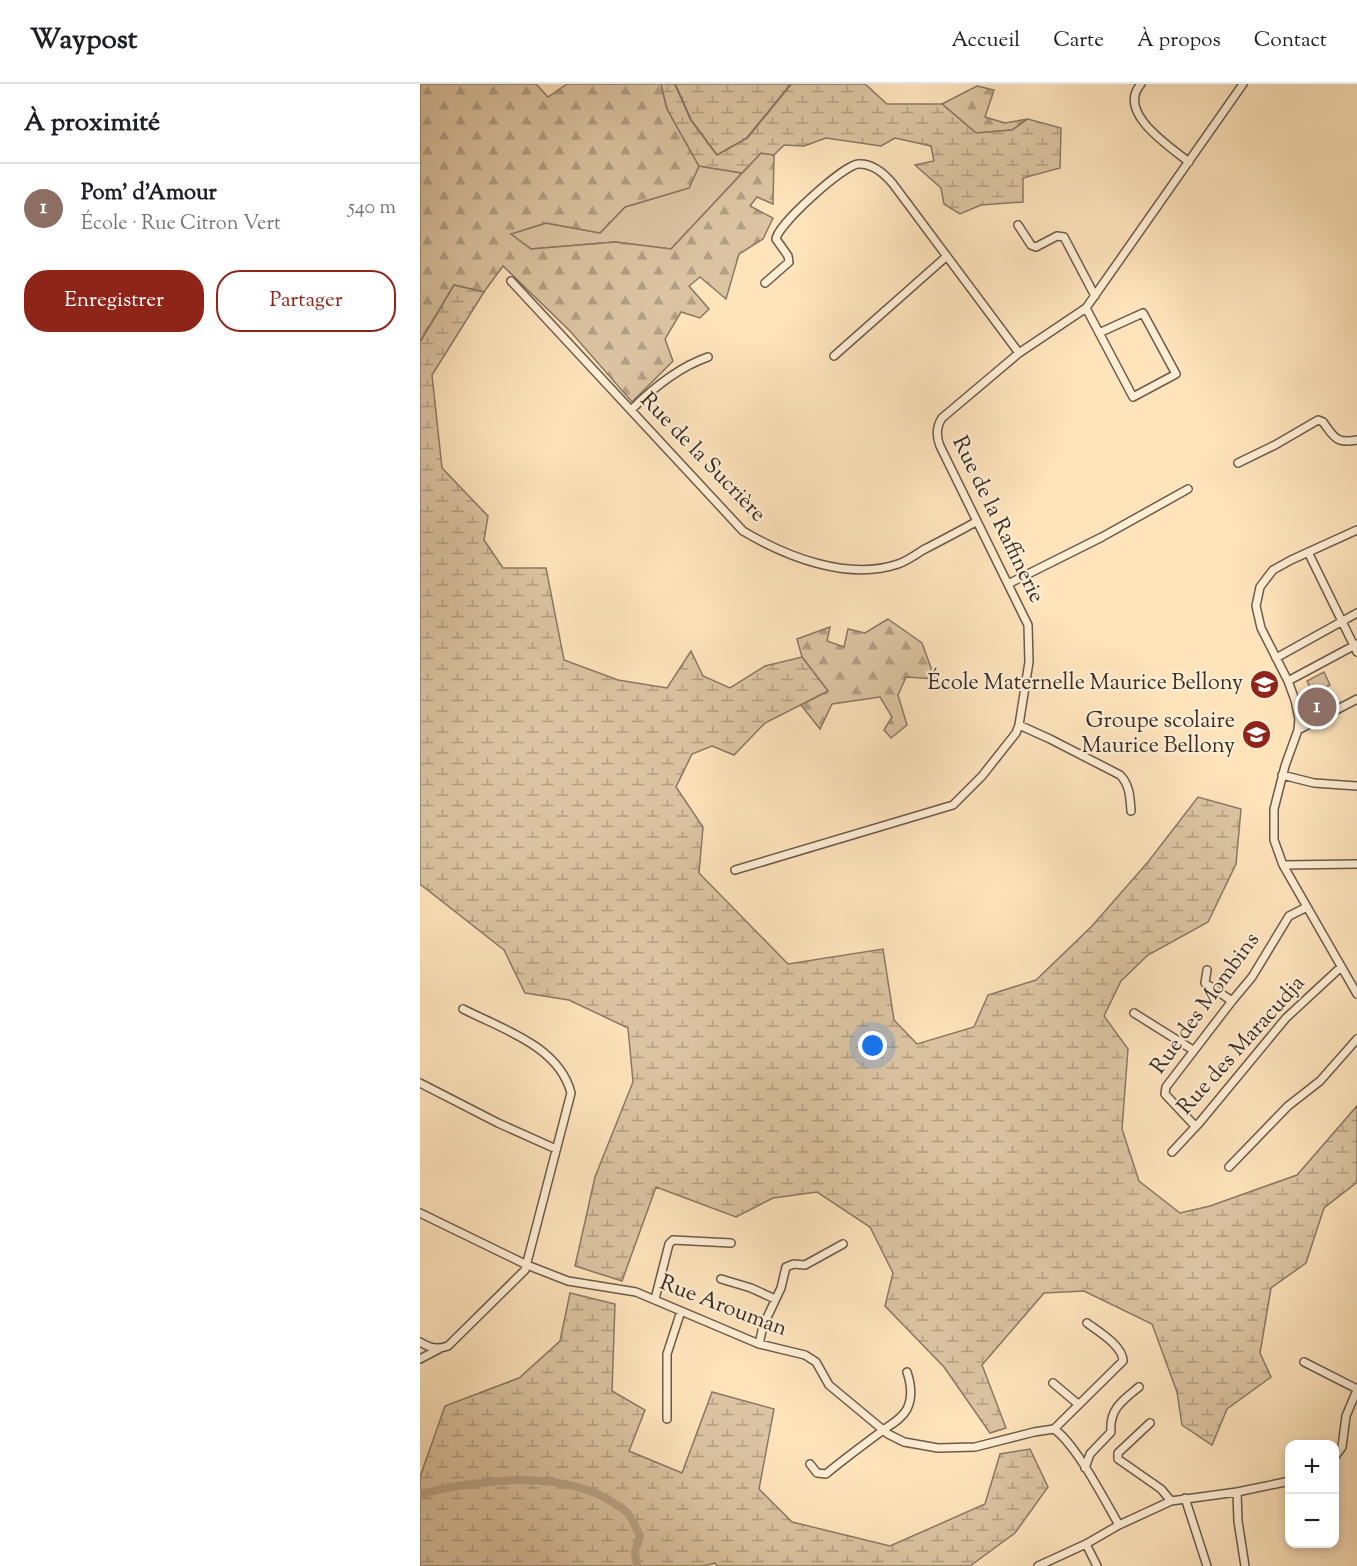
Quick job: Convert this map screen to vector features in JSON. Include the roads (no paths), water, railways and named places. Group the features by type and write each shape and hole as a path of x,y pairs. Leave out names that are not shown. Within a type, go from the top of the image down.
{"street":[{"path":"1141,84 1134,99 1141,120 1189,162"},
{"name":"Rue de la Raffinerie","path":"735,870 953,805 982,776 1012,739 1019,725 1029,662 1028,625 938,441 938,424 942,418 1019,353 1086,308 1243,84"},
{"path":"765,283 789,262 788,256 776,239 779,229 800,207 845,169 856,164 873,166 888,178 1019,353"},
{"path":"1018,225 1031,245 1036,247 1057,236 1064,237 1095,296"},
{"path":"834,356 947,256"},
{"name":"Rue de la Sucrière","path":"511,281 743,531 769,546 792,555 849,569 877,568 899,563 976,522"},
{"path":"1086,308 1132,397 1176,375 1143,313 1099,333"},
{"path":"631,410 683,368 708,357"},
{"path":"1238,463 1318,420 1323,422 1334,437 1340,441 1357,440"},
{"path":"1008,584 1102,537 1188,489"},
{"path":"1357,530 1273,570 1260,587 1256,606 1261,628 1288,681 1299,719 1298,730 1282,775 1274,809 1274,840 1283,864 1357,994"},
{"path":"1288,681 1356,647 1341,622 1308,552"},
{"path":"1276,658 1357,613"},
{"path":"1298,730 1357,699"},
{"path":"1019,725 1120,775 1128,789 1131,811"},
{"path":"1282,775 1314,783 1357,786"},
{"path":"1283,864 1357,864"},
{"name":"Rue des Mombins","path":"1195,1126 1165,1094 1166,1087 1258,969 1289,916 1307,907"},
{"name":"Rue des Maracudja","path":"1172,1152 1286,1018 1341,967"},
{"path":"1208,970 1205,983 1232,1001"},
{"path":"420,1359 448,1346 522,1275 527,1265 572,1093 564,1073 542,1050 463,1009"},
{"path":"1134,1013 1193,1050"},
{"path":"1229,1167 1288,1106 1320,1081 1357,1039"},
{"path":"420,1083 498,1123 556,1149"},
{"name":"Rue Arouman","path":"420,1213 527,1265 568,1281 636,1292 759,1344 805,1355 816,1362 829,1385 884,1430 904,1442 947,1448 975,1447 1049,1428 1054,1429"},
{"path":"655,1299 669,1244 673,1240 731,1244"},
{"path":"759,1344 763,1326 781,1288 786,1267 794,1264 805,1265 843,1244"},
{"path":"721,1279 751,1288 775,1299"},
{"path":"667,1419 667,1354 681,1311"},
{"path":"1086,1323 1107,1337 1121,1353 1123,1361 1054,1429 1064,1437 1085,1468 1119,1525"},
{"path":"420,1342 439,1349"},
{"path":"1304,1362 1357,1390 1346,1416 1342,1447 1339,1452"},
{"path":"810,1464 817,1473 826,1474 895,1423 907,1409 911,1396 907,1372"},
{"path":"1053,1383 1078,1404"},
{"path":"1085,1468 1090,1455 1111,1432 1112,1417 1118,1404 1139,1387"},
{"path":"1150,1423 1118,1453 1118,1459 1161,1489 1171,1501"},
{"path":"1038,1566 1171,1501 1237,1492 1285,1482"},
{"path":"1237,1492 1238,1521 1245,1566"},
{"path":"1185,1498 1207,1566"},
{"path":"1086,1544 1097,1566"}],"waterway":[{"path":"675,84 691,120 717,155 747,138 791,84"},
{"path":"420,1494 467,1485 520,1480 571,1485 594,1493 628,1513 640,1536 635,1552 637,1566"}],"place":[{"name":"École Maternelle Maurice Bellony","path":"1264,684"},
{"name":"Pom' d'Amour","path":"1317,707"},
{"name":"Groupe scolaire Maurice Bellony","path":"1256,735"}]}
